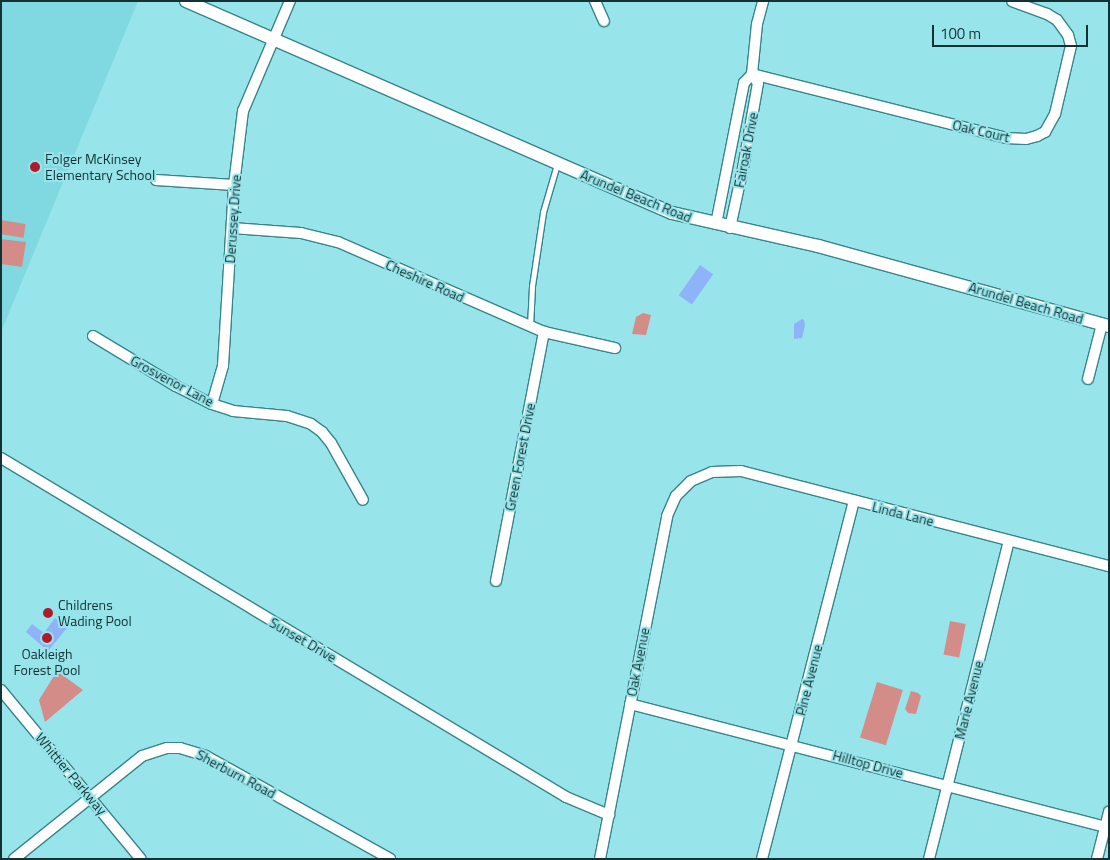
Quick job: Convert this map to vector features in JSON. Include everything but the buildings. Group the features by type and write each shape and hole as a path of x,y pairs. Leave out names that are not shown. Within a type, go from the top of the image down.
{"street":[{"name":"Arundel Beach Road","path":"186,1 672,213 730,228 826,248 1106,325"},
{"name":"Derussey Drive","path":"212,404 223,366 234,185 243,111 290,1"},
{"path":"594,1 604,21"},
{"name":"Fairoak Drive","path":"716,224 744,83 752,74 757,24 763,1"},
{"name":"Oak Court","path":"752,74 1006,138 1026,139 1037,136 1045,132 1056,114 1071,46 1068,36 1058,20 1048,14 1012,1"},
{"name":"Fairoak Drive","path":"730,228 758,84 752,74"},
{"path":"156,180 234,185"},
{"name":"Cheshire Road","path":"232,228 301,234 338,242 544,332 615,348"},
{"path":"1088,379 1106,325"},
{"name":"Green Forest Drive","path":"496,581 544,332"},
{"name":"Grosvenor Lane","path":"93,336 176,386 212,404 234,411 287,416 312,424 331,443 364,500"},
{"name":"Sunset Drive","path":"1,458 566,797 609,815"},
{"name":"Linda Lane","path":"698,477 718,471 741,471 1109,566"},
{"name":"Oak Avenue","path":"600,859 667,516 683,488 698,477"},
{"name":"Pine Avenue","path":"762,859 854,501"},
{"name":"Marie Avenue","path":"929,859 1009,541"},
{"name":"Whittier Parkway","path":"1,690 141,859"},
{"name":"Hilltop Drive","path":"630,704 793,744 1105,827"},
{"name":"Sherburn Road","path":"14,859 142,756 167,748 180,748 206,756 390,859"},
{"path":"1097,859 1109,812"}],"lane":[{"path":"530,326 532,286 544,212 557,164"}],"shaded area":[{"name":"Folger McKinsey Elementary School","path":"1,1 138,1 1,332"},
{"path":"1,220 26,224 24,238 1,234"},
{"path":"1,239 26,242 22,267 1,264"},
{"path":"700,265 713,274 692,304 679,295"},
{"path":"643,313 651,315 646,335 632,334 636,317"},
{"path":"802,319 805,325 802,338 794,339 794,324"},
{"path":"55,618 67,628 48,651 26,632 32,624 44,633"},
{"path":"950,621 966,624 959,657 944,654"},
{"path":"57,671 83,690 45,722 39,700"},
{"path":"877,682 903,690 886,745 860,737"},
{"path":"911,691 921,696 916,714 908,713 905,709"}],"place":[{"name":"Folger McKinsey Elementary School","path":"35,167"},
{"name":"Childrens Wading Pool","path":"48,613"},
{"name":"Oakleigh Forest Pool","path":"47,638"}]}
